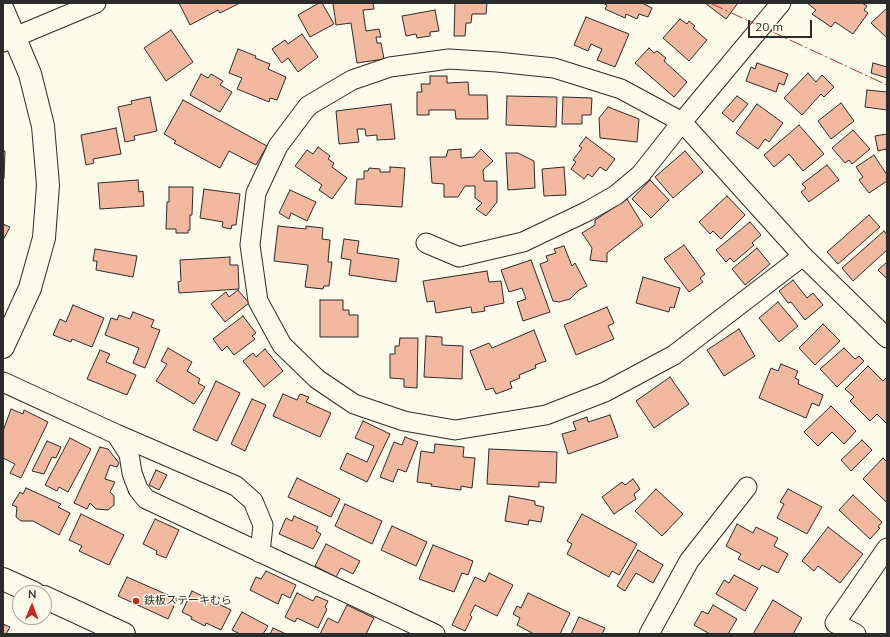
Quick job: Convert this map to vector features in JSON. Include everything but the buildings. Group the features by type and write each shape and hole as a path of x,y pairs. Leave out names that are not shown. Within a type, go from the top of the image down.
{"street":[{"path":"9,40 96,3"},
{"path":"426,243 459,257 523,242 588,211 616,195 641,174 682,122 781,3"},
{"path":"3,10 9,40 30,74 43,126 48,185 44,238 30,288 3,347"},
{"path":"803,256 674,355 605,392 546,415 455,430 404,421 354,404 317,379 282,345 258,301 250,245 256,193 278,146 308,106 352,80 390,67 449,59 554,68 621,89 682,122 803,256 887,338"},
{"path":"3,382 116,434 236,486 253,501 263,525 260,553"},
{"path":"116,434 129,454 132,473 138,489 146,498 260,553 435,634"},
{"path":"649,634 688,561 747,487"},
{"path":"856,634 835,623 887,548"},
{"path":"3,579 16,585"},
{"path":"52,601 124,634"}],"power":[{"path":"710,3 887,85"}],"place":[{"name":"鉄板ステーキむら","path":"136,601"}]}
